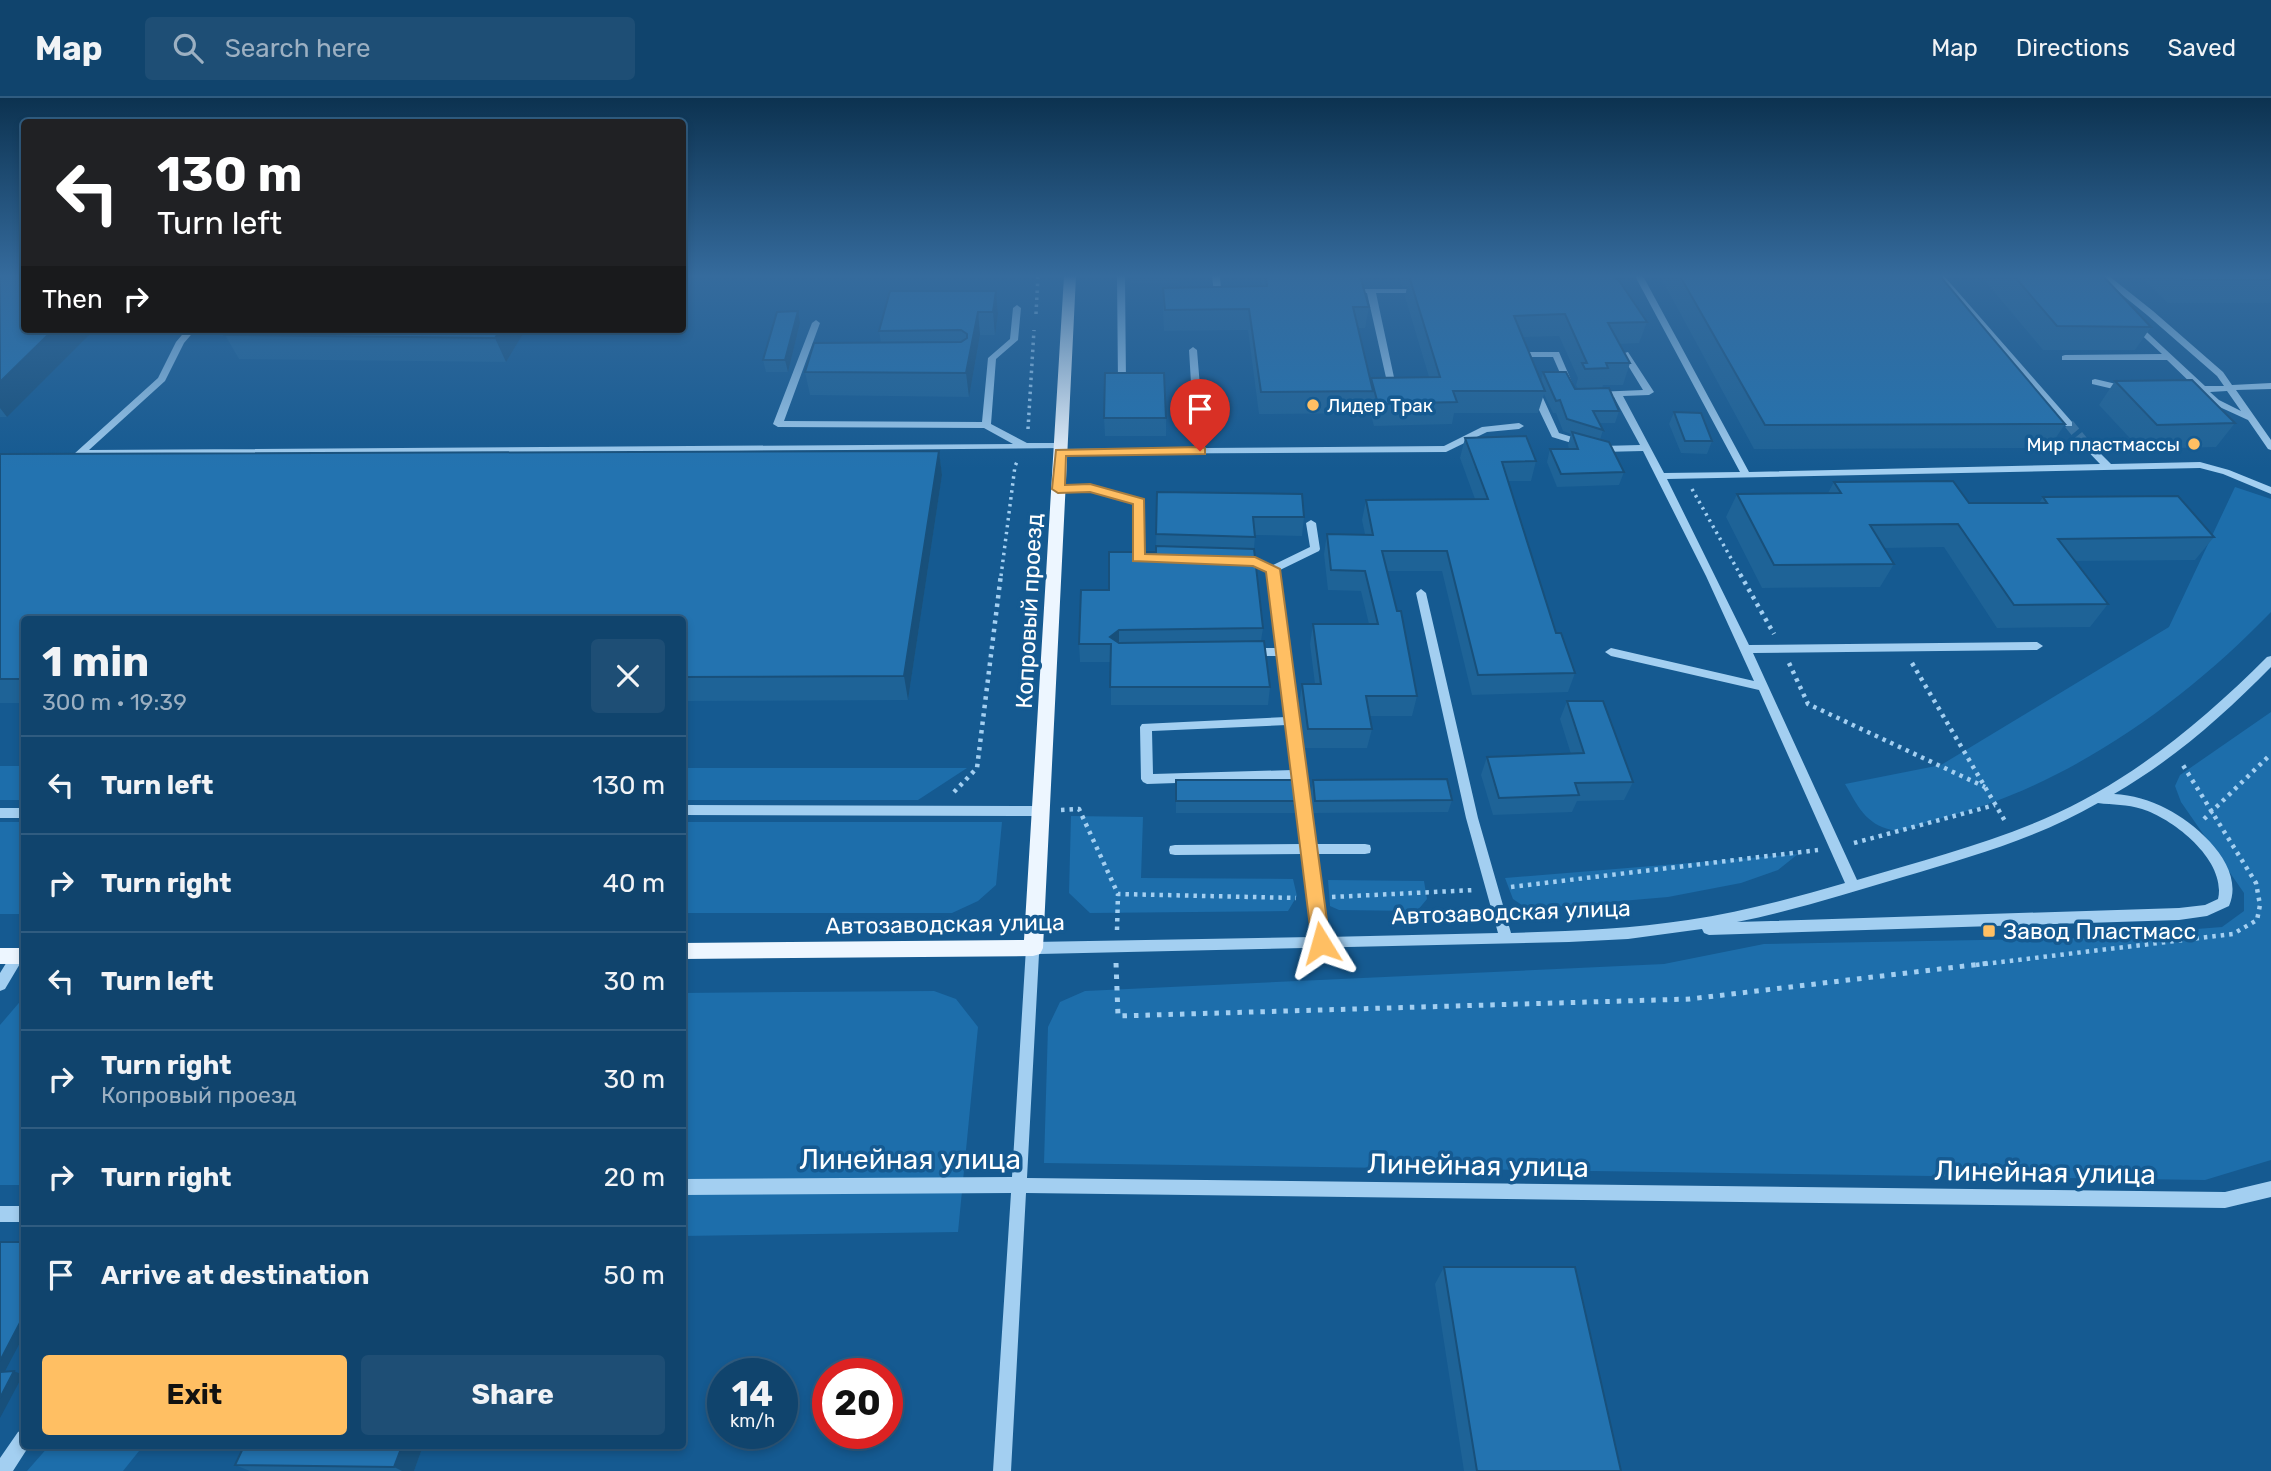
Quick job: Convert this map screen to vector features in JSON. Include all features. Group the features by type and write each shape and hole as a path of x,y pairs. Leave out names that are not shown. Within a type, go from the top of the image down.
{"main road":[{"name":"Копровый проезд","path":"1033,948 1066,340"},
{"name":"Автозаводская улица","path":"686,951 1033,948"}],"street":[{"path":"82,453 162,379 182,340"},
{"path":"810,340 778,424 986,425 1027,446"},
{"path":"986,425 992,358 1014,340"},
{"path":"1122,340 1122,384"},
{"path":"1382,340 1391,382"},
{"path":"1673,340 1746,475"},
{"path":"1996,340 2069,424"},
{"path":"2152,340 2216,402 2252,420"},
{"path":"2181,340 2220,374 2271,447"},
{"path":"1193,349 1200,451"},
{"path":"1522,354 1556,354 1579,397 1649,392 1625,354"},
{"path":"2065,358 2170,357"},
{"path":"802,360 816,359"},
{"path":"1528,376 1555,435 1601,449 1646,447"},
{"path":"2095,382 2138,391"},
{"path":"2178,391 2271,386"},
{"path":"1617,394 1661,476 1746,649 1853,886"},
{"path":"70,455 1027,446 1200,451 1446,449 1485,429 1519,426"},
{"path":"2084,441 2108,467"},
{"path":"1661,476 2200,466 2226,472 2271,491"},
{"path":"1058,489 1090,488 1140,501 1138,558 1164,559"},
{"path":"1229,561 1255,561 1273,569 1315,549 1311,523"},
{"path":"1273,569 1321,943"},
{"path":"1420,593 1472,818 1506,938"},
{"path":"1746,649 2037,646"},
{"path":"1242,652 1283,652"},
{"path":"1611,652 1762,687"},
{"name":"Автозаводская улица","path":"1033,948 1506,938 1656,930 1720,920 1853,886 2014,837 2097,799 2173,750 2228,705 2271,660"},
{"path":"1292,721 1146,727 1147,779 1299,775"},
{"path":"1656,930 2166,914 2207,909 2224,902 2227,886 2221,867 2188,829 2167,814 2142,803 2119,797 2097,799"},
{"path":"686,810 1040,811"},
{"path":"0,813 21,813"},
{"path":"1175,849 1365,849"},
{"path":"1002,1471 1033,948"},
{"path":"0,985 14,956"},
{"name":"Линейная улица","path":"686,1188 1020,1185 2225,1200 2271,1189"},
{"path":"0,1214 21,1214"},
{"path":"2,1471 21,1442"}],"path":[{"path":"936,811 977,768 1015,466 1027,446 1034,340"},
{"path":"1902,646 2014,837"},
{"path":"1118,894 1118,1016 1690,999 2233,934 2256,920 2260,905 2256,883 2173,750"},
{"path":"2188,829 2213,813 2271,754"}],"shaded area":[{"path":"2235,487 2271,499 2271,612 2199,679 2160,710 2076,764 1986,805 1903,830 1883,827 1863,813 1845,784 1941,765 2169,627"},
{"path":"2271,712 2271,1160 2205,1180 1044,1163 1048,1027 1060,1002 1085,991 1664,964 1764,944 2083,938 2222,927 2244,911 2244,893 2181,802 2175,786 2180,775"},
{"path":"0,766 21,766 21,800 0,800"},
{"path":"686,768 967,768 918,800 686,800"},
{"path":"1071,816 1143,817 1141,878 1293,879 1297,896 1288,911 1090,913 1069,893"},
{"path":"0,822 21,822 21,914 0,914"},
{"path":"686,822 1002,822 996,885 978,901 952,913 686,913"},
{"path":"1798,854 1778,870 1741,883 1668,897 1528,909 1513,899 1505,878"},
{"path":"1328,880 1424,881 1427,899 1417,911 1339,910 1330,906"},
{"path":"934,991 956,999 978,1027 958,1232 686,1236 686,993"},
{"path":"21,1000 21,1185 0,1185 0,1025"},
{"path":"46,1449 141,1449 123,1471 27,1471"}],"building":[{"path":"0,340 43,340 0,382"},
{"path":"769,340 790,340 785,360 763,360"},
{"path":"972,340 966,373 805,372 814,343"},
{"path":"1253,340 1361,340 1373,391 1261,392"},
{"path":"1429,340 1524,340 1545,391 1453,391 1457,402 1378,404 1371,378 1440,377"},
{"path":"1577,340 1617,340 1630,363 1606,363 1608,368 1585,369 1582,363 1587,363"},
{"path":"1717,340 1994,340 2065,424 1765,425"},
{"path":"1543,372 1566,372 1575,389 1609,388 1619,411 1593,411 1603,430 1567,419 1560,400 1556,401"},
{"path":"1105,373 1164,373 1166,418 1104,418"},
{"path":"2192,380 2235,423 2157,425 2115,381"},
{"path":"1674,412 1701,413 1712,441 1685,441"},
{"path":"1572,432 1609,442 1624,472 1561,474 1550,449 1578,449"},
{"path":"1526,436 1536,461 1502,462 1556,633 1561,633 1575,673 1478,675 1447,551 1382,551 1397,611 1401,611 1417,696 1366,696 1372,729 1308,729 1302,684 1321,684 1313,624 1378,624 1365,571 1331,570 1327,534 1373,535 1366,500 1488,499 1465,438"},
{"path":"939,451 904,676 686,677 686,616 21,616 21,679 0,679 0,454"},
{"path":"1953,481 1969,503 2047,503 2043,497 2178,496 2214,537 2058,539 2108,604 2014,605 1958,524 1870,525 1894,564 1774,565 1737,494 1841,493 1834,482"},
{"path":"1157,492 1302,494 1304,517 1253,517 1255,537 1156,534"},
{"path":"1156,546 1254,549 1263,628 1119,630 1110,637 1119,643 1264,641 1270,687 1110,687 1111,644 1079,644 1081,590 1109,590 1109,552 1156,552"},
{"path":"1567,701 1603,701 1633,782 1575,783 1579,795 1499,798 1487,757 1584,753"},
{"path":"1447,779 1452,800 1315,801 1313,780"},
{"path":"1176,780 1295,780 1297,801 1176,801"},
{"path":"0,1242 21,1242 21,1321 0,1361"},
{"path":"1444,1267 1575,1267 1621,1471 1477,1471"},
{"path":"14,1371 0,1398 0,1372"},
{"path":"243,1449 401,1449 394,1467 235,1465"}],"tunnel":[{"path":"2069,424 2083,441"}],"place":[{"name":"Лидер Трак","path":"1313,405"},
{"name":"Мир пластмассы","path":"2194,444"},
{"name":"Завод Пластмасс","path":"1989,931"}],"route":[{"path":"1200,451 1060,452 1058,489 1090,488 1140,501 1138,558 1255,561 1273,569 1321,943"}]}
